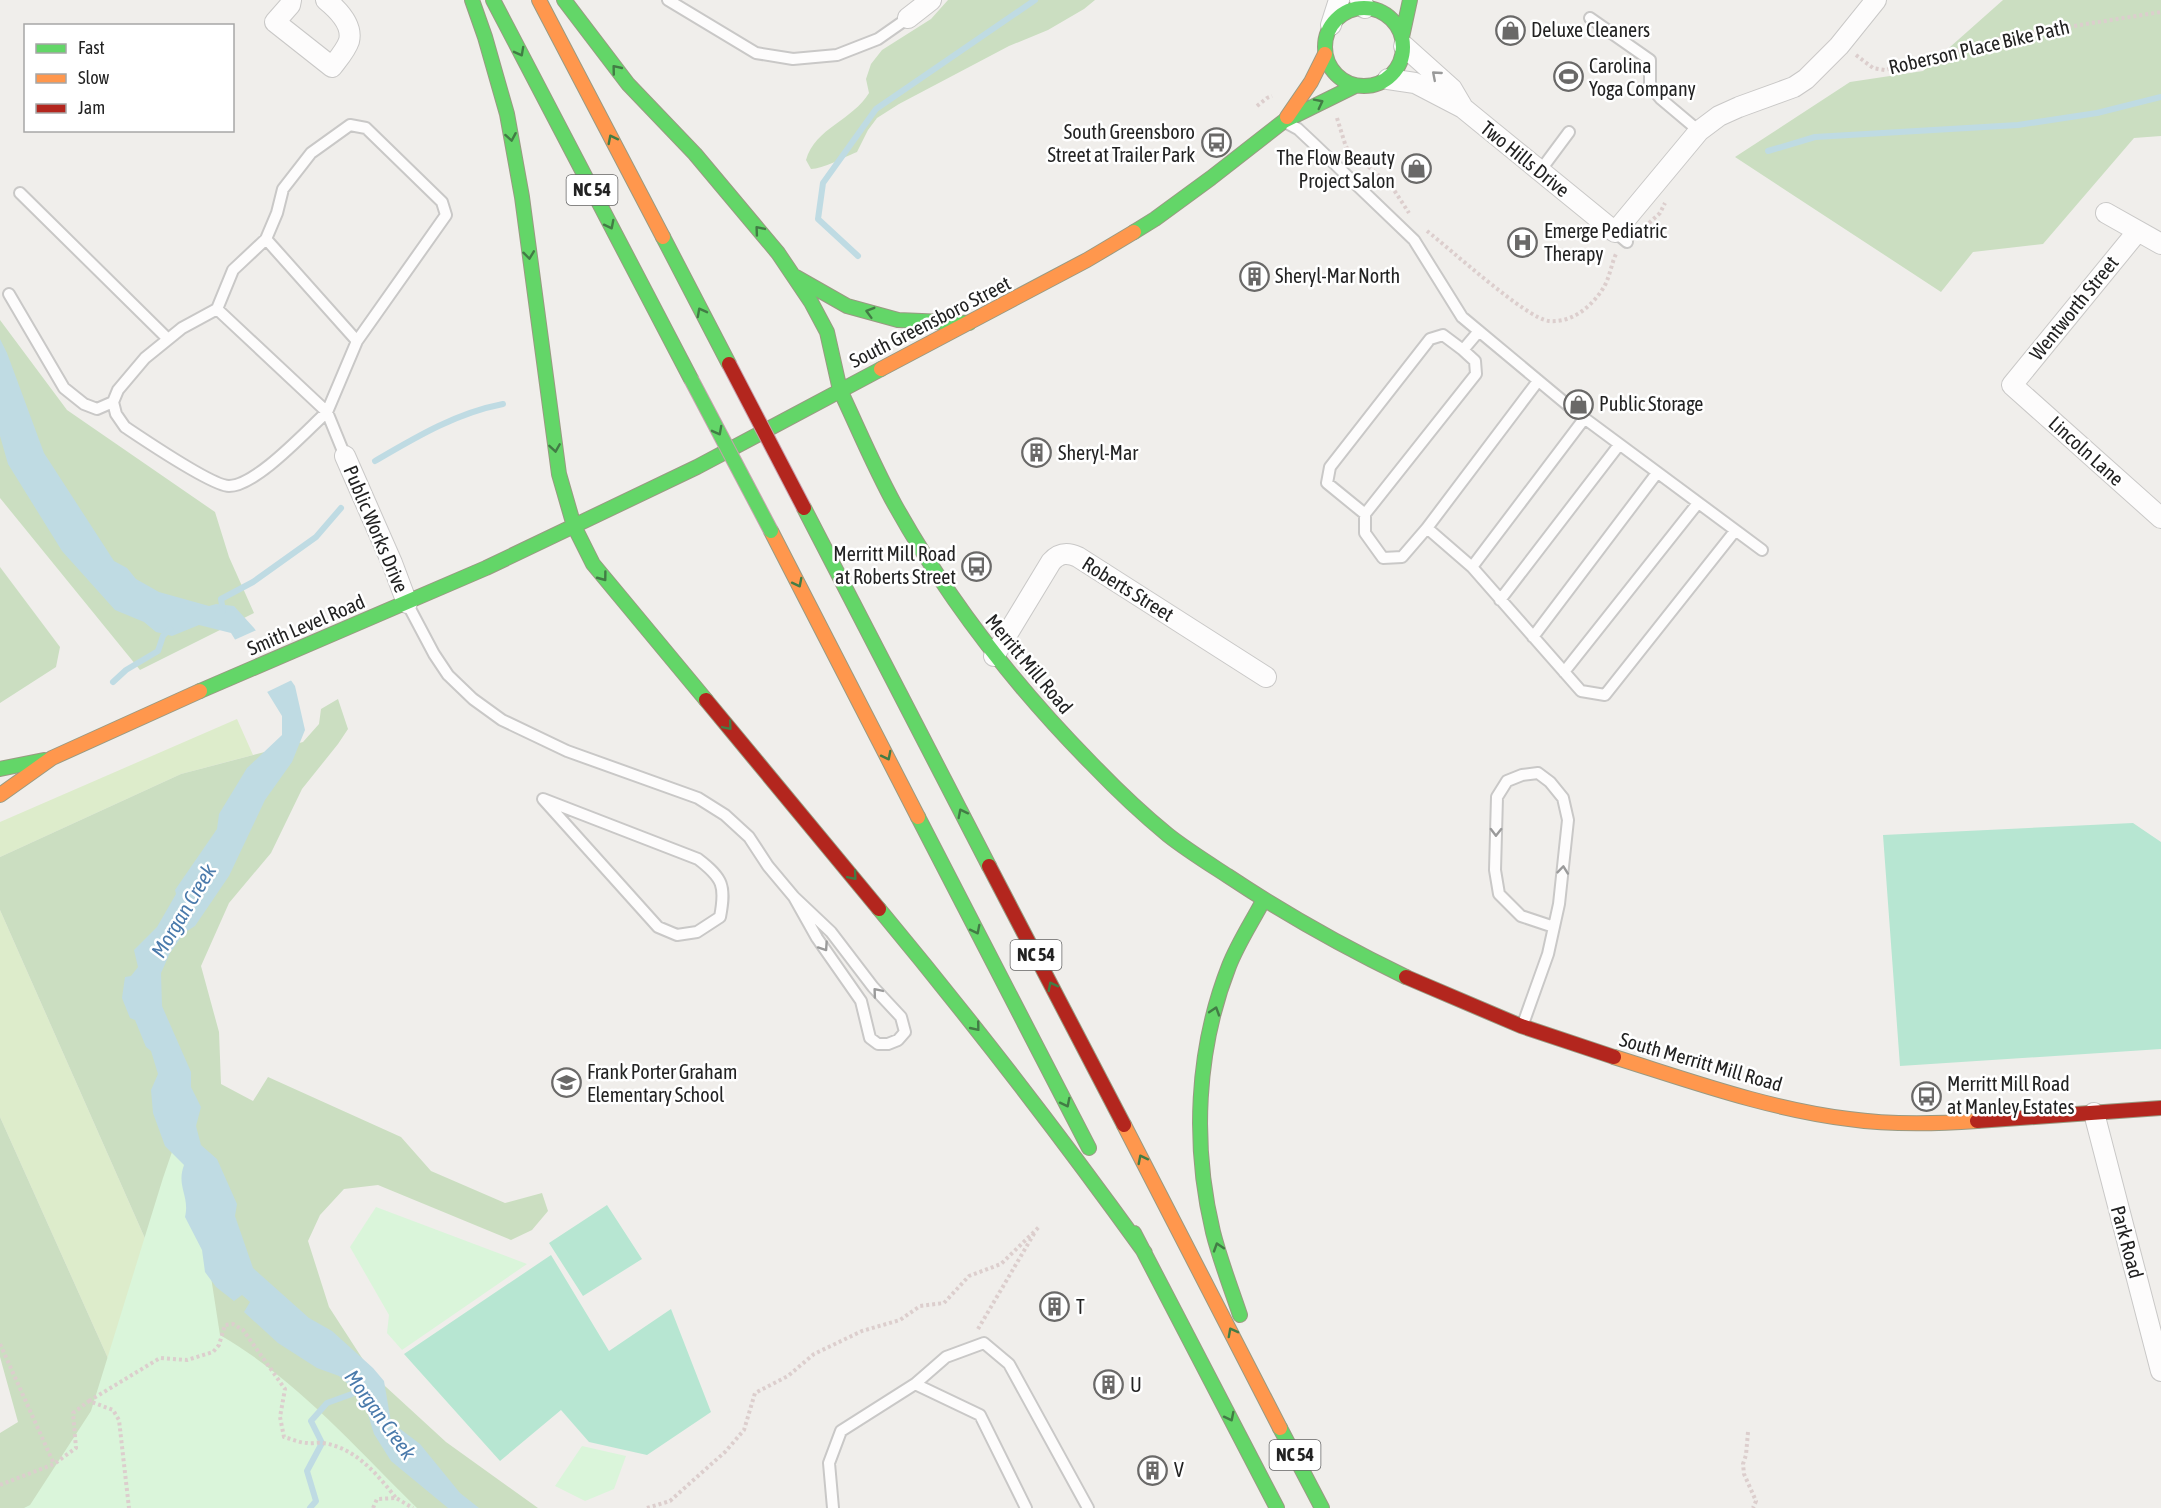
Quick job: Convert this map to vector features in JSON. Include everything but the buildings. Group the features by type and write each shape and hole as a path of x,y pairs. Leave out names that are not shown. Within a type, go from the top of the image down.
{"main road":[{"path":"472,0 507,114 522,197 559,474 574,526 593,564 880,909 1009,1069 1066,1143 1144,1253"},
{"name":"NC 54","path":"493,0 1277,1508"},
{"name":"NC 54","path":"539,0 1269,1402 1322,1508"},
{"name":"Merritt Mill Road","path":"564,0 628,84 695,154 778,253 795,277 827,332 840,390 873,462 924,554 973,629 1074,747 1124,795 1166,833 1263,901"},
{"path":"1403,41 1398,26 1391,18 1370,4 1351,10 1331,25 1324,44 1325,54 1335,75 1355,86 1372,86 1388,79 1398,69 1403,56 1403,41 1410,0"},
{"name":"South Greensboro Street","path":"1284,122 1311,82 1325,54"},
{"name":"South Greensboro Street","path":"574,526 697,467 1067,272 1155,219 1284,122 1355,86"},
{"path":"795,277 847,306 898,320 969,323"},
{"name":"Smith Level Road","path":"0,795 52,758 203,690 342,632 574,526"},
{"name":"Smith Level Road","path":"0,769 52,758"},
{"path":"1263,901 1230,965 1212,1018 1203,1068 1199,1136 1203,1182 1214,1233 1269,1402"},
{"name":"South Merritt Mill Road","path":"1263,901 1419,985 1522,1027 1576,1046 1775,1105 1848,1119 1912,1124 2161,1108"}],"street":[{"path":"291,0 290,5 276,22 332,67 349,42 350,33 344,18 326,0"},
{"path":"908,18 931,0"},
{"path":"1331,25 1339,0"},
{"path":"1621,237 1699,131 1719,116 1739,106 1794,87 1813,73 1839,46 1876,0"},
{"name":"Two Hills Drive","path":"1403,41 1452,89 1463,108"},
{"name":"Two Hills Drive","path":"1388,79 1415,83 1463,108 1621,237"},
{"path":"2106,213 2161,244"},
{"name":"Wentworth Street","path":"2012,385 2137,232"},
{"name":"Lincoln Lane","path":"2012,385 2161,518"},
{"name":"Public Works Drive","path":"345,456 407,603"},
{"name":"Roberts Street","path":"994,656 1051,562 1062,554 1070,553 1266,678"},
{"name":"Park Road","path":"2094,1113 2161,1371"}],"lane":[{"path":"668,0 756,53 793,59 837,55 878,39 908,18"},
{"path":"1590,18 1650,60 1650,86 1661,99 1699,131"},
{"path":"1284,122 1298,129 1414,240 1462,317 1584,419 1761,550"},
{"path":"350,125 366,128 442,202 446,215 357,341 327,412 257,475 243,484 227,486 210,480 125,428 116,414 113,402 118,390 145,358 182,328 217,309 233,270 266,239 277,213 283,189 311,153 350,125"},
{"path":"1540,171 1569,132"},
{"path":"20,193 168,339"},
{"path":"266,239 357,341"},
{"path":"9,294 64,388 84,404 97,409 113,402"},
{"path":"217,309 327,412 345,456"},
{"path":"1462,350 1479,331"},
{"path":"1365,514 1327,483 1330,467 1430,339 1443,335 1475,361 1476,374 1365,514 1365,533 1383,558 1402,557 1427,528 1538,381"},
{"path":"1472,567 1584,419"},
{"path":"1500,600 1619,445"},
{"path":"1533,637 1657,473"},
{"path":"1564,672 1698,503"},
{"path":"1427,528 1472,567 1581,691 1605,695 1735,531"},
{"path":"407,603 448,675 473,699 502,720 567,752 698,798 725,815 749,837 768,866 794,897 831,932 873,987 901,1017 905,1032 898,1040 888,1044 878,1044 870,1038 861,1001 817,938 794,897"},
{"path":"1522,1027 1548,954 1554,927 1559,904 1568,820 1563,798 1550,782 1538,773 1522,775 1507,781 1497,797 1495,870 1499,894 1521,916 1554,927"},
{"path":"543,799 698,859 715,873 724,894 720,917 697,932 677,936 658,927 543,799"},
{"path":"833,1508 829,1463 841,1431 915,1384 946,1357 984,1343 1009,1364 1088,1508"},
{"path":"915,1384 980,1415 1026,1508"}],"path":[{"name":"Roberson Place Bike Path","path":"1839,46 1854,53 1873,68 1886,70 2011,36 2161,12"},
{"path":"1257,106 1273,96"},
{"path":"1328,98 1337,116 1346,147 1392,187 1410,215"},
{"path":"1425,229 1527,312 1548,321 1562,320 1578,314 1594,301 1604,288 1621,237 1660,213 1667,199"},
{"path":"647,1508 670,1501 725,1452 744,1430 755,1394 788,1376 814,1354 852,1335 900,1320 920,1306 944,1303 969,1276 1001,1264 1039,1227 966,1350"},
{"path":"0,1485 54,1464 75,1448 73,1413 89,1401 160,1358 187,1360 213,1352 219,1345 225,1324 234,1324 243,1330 285,1389 280,1417 284,1437 305,1443 322,1443 345,1450 358,1457 377,1474 396,1498 413,1508"},
{"path":"0,1344 54,1464"},
{"path":"89,1401 113,1410 119,1420 129,1508"},
{"path":"1748,1432 1743,1464 1744,1474 1756,1501 1753,1508"},
{"path":"373,1508 376,1499 396,1498"}],"green space":[{"path":"948,0 1095,0 1048,30 1009,46 899,104 877,118 857,152 811,169 806,160 817,140 854,110 869,93 866,79 871,64 882,50 931,19"},
{"path":"2003,0 2161,0 2161,136 2134,138 2043,244 1973,252 1941,292 1735,157 1850,82 1923,71"},
{"path":"0,320 67,410 215,512 229,557 254,613 140,670 0,498"},
{"path":"0,567 60,647 56,667 0,703"},
{"path":"338,699 348,729 302,789 271,853 229,903 201,966 219,1032 221,1084 253,1101 268,1077 401,1137 431,1171 505,1203 542,1193 548,1211 532,1230 511,1240 378,1185 344,1189 320,1215 308,1241 329,1307 373,1375 446,1442 538,1508 264,1508 0,910 0,857 181,774 303,742 319,724 321,709"},
{"path":"237,719 253,755 181,774 0,857 0,822"},
{"path":"2133,823 2161,842 2161,1049 1900,1066 1883,835"},
{"path":"0,910 264,1508 175,1508 0,1117"},
{"path":"193,1091 189,1170 211,1277 220,1335 274,1372 299,1393 417,1508 24,1508 30,1505 91,1411 163,1178"},
{"path":"0,1117 175,1508 0,1508 0,1433 18,1422 0,1357"},
{"path":"607,1205 642,1259 583,1296 549,1243"},
{"path":"376,1207 527,1264 402,1350 387,1333 389,1315 350,1247"},
{"path":"551,1255 609,1351 671,1309 711,1412 647,1455 589,1442 561,1410 500,1461 404,1354"},
{"path":"582,1446 626,1456 614,1489 585,1501 555,1486"}],"water":[{"name":"Morgan Creek","path":"0,339 44,453 114,561 127,568 136,579 159,592 209,606 216,604 234,606 254,628 295,686 305,730 292,762 265,800 229,876 195,926 184,933 170,953 161,973 162,1006 191,1072 191,1087 201,1107 196,1126 201,1145 217,1159 237,1204 235,1216 253,1268 309,1318 332,1331 373,1368 384,1381 391,1422 420,1444 460,1493 479,1508 448,1508 391,1461 374,1434 367,1411 350,1386 339,1376 317,1368 278,1343 244,1312 250,1302 242,1295 234,1301 216,1287 205,1272 202,1250 185,1217 186,1203 181,1179 184,1165 165,1146 153,1113 151,1090 158,1074 151,1051 146,1047 135,1020 130,1018 122,998 125,977 131,976 138,967 134,950 157,927 176,894 175,890 217,829 219,814 247,768 282,735 282,716 231,633 199,625 172,636 156,632 144,622 115,610 62,551 8,464 0,436"}],"pier":[{"path":"259,629 294,679 265,693 232,641"}],"waterway":[{"path":"858,256 818,219 823,183 876,109 1035,0"},
{"path":"1768,151 1815,137 2018,125 2097,113 2161,97"},
{"path":"375,461 453,420 503,404"},
{"path":"223,611 221,599 253,582 316,537 341,508"},
{"path":"113,682 126,670 158,651 163,636 170,629"},
{"name":"Morgan Creek","path":"310,1508 316,1501 307,1471 322,1443 311,1421 327,1403 360,1391"}],"traffic: fast":[{"path":"472,0 507,114 522,197 559,474 574,526 593,564 706,700"},
{"path":"493,0 691,379"},
{"path":"564,0 628,84 695,154 778,253 811,302 827,332 840,390"},
{"path":"1402,37 1410,0"},
{"path":"1356,8 1372,8 1386,14 1397,25 1403,39 1403,47 1403,55 1397,69 1386,80 1372,86 1356,86 1342,80 1331,69 1325,55 1325,39 1331,25 1342,14 1356,8"},
{"path":"1134,232 1211,178 1284,121 1355,86"},
{"path":"663,237 729,364"},
{"path":"796,277 847,306 898,320 969,323"},
{"path":"200,691 486,568 697,467 881,369"},
{"path":"691,379 771,531"},
{"path":"840,390 887,491 937,575 1010,673 1092,764 1148,818 1190,851 1293,917 1406,977"},
{"path":"804,508 989,866"},
{"path":"0,769 44,760"},
{"path":"918,817 1089,1148"},
{"path":"1240,1315 1222,1263 1206,1199 1200,1132 1201,1098 1204,1064 1218,998 1233,957 1263,901"},
{"path":"879,909 1015,1079 1145,1253"},
{"path":"1134,1233 1277,1508"},
{"path":"1280,1428 1322,1508"}],"traffic: slow":[{"path":"539,0 663,237"},
{"path":"1287,117 1311,82 1325,54"},
{"path":"881,369 1087,260 1134,232"},
{"path":"771,531 918,817"},
{"path":"0,795 52,758 200,691"},
{"path":"1614,1057 1730,1093 1819,1114 1897,1123 1977,1121"},
{"path":"1124,1125 1280,1428"}],"traffic: jam":[{"path":"729,364 804,508"},
{"path":"706,700 879,909"},
{"path":"989,866 1124,1125"},
{"path":"1406,977 1521,1026 1614,1057"},
{"path":"1977,1121 2161,1108"}],"place":[{"name":"Deluxe Cleaners","path":"1510,30"},
{"name":"Carolina Yoga Company","path":"1568,77"},
{"name":"South Greensboro Street at Trailer Park","path":"1216,143"},
{"name":"The Flow Beauty Project Salon","path":"1416,169"},
{"name":"Emerge Pediatric Therapy","path":"1523,242"},
{"name":"Sheryl-Mar North","path":"1254,276"},
{"name":"Public Storage","path":"1578,404"},
{"name":"Sheryl-Mar","path":"1037,453"},
{"name":"Merritt Mill Road at Roberts Street","path":"977,566"},
{"name":"Frank Porter Graham Elementary School","path":"566,1083"},
{"name":"Merritt Mill Road at Manley Estates","path":"1926,1096"},
{"name":"T","path":"1055,1307"},
{"name":"U","path":"1109,1385"},
{"name":"V","path":"1153,1470"}]}
